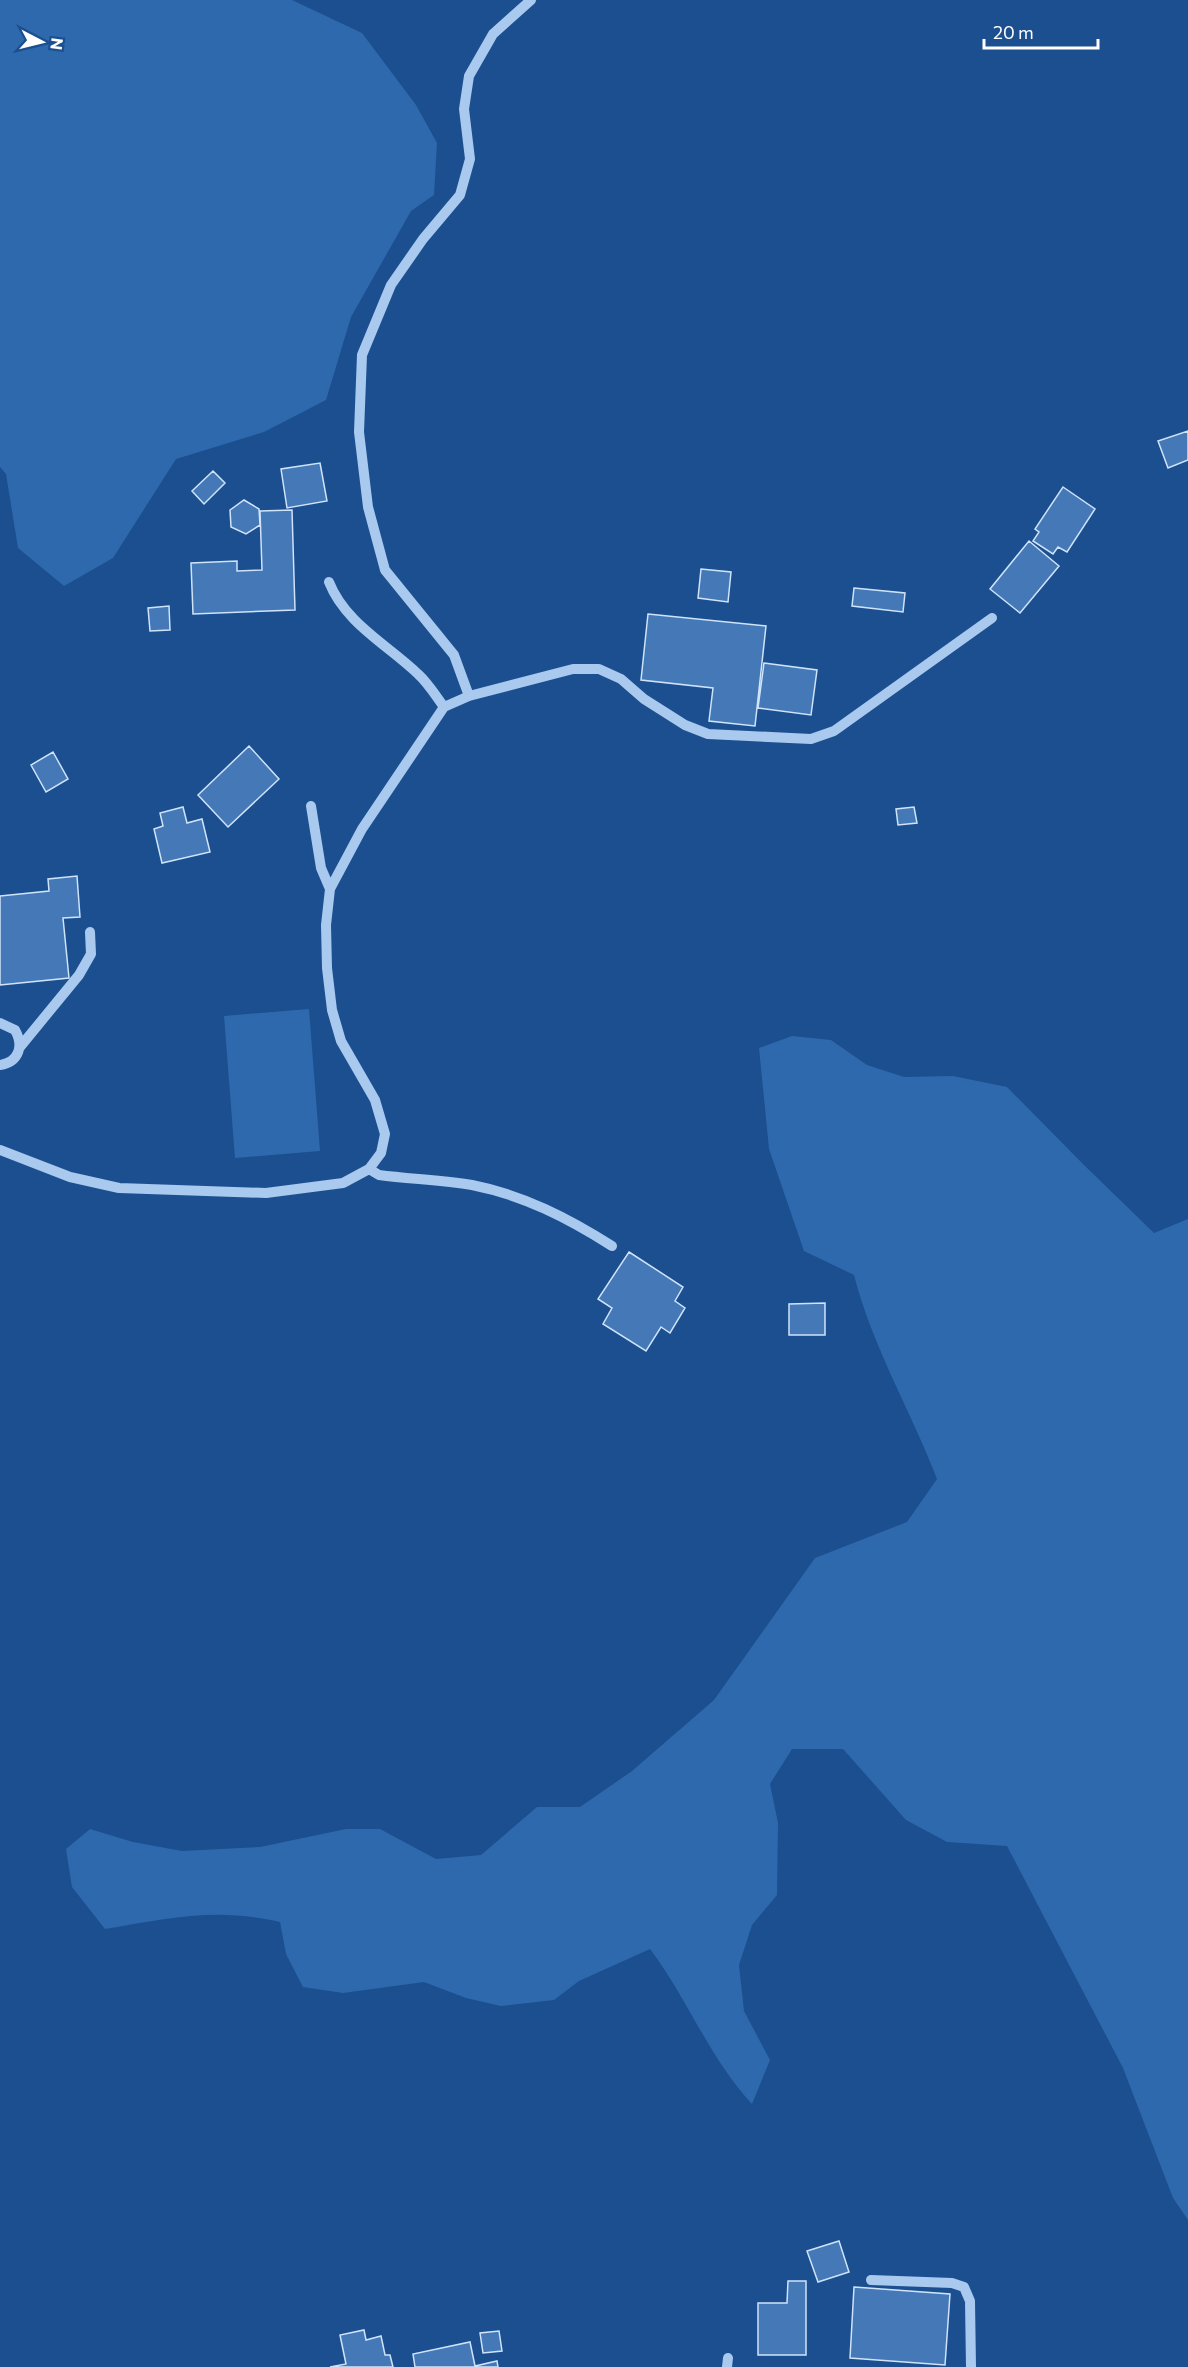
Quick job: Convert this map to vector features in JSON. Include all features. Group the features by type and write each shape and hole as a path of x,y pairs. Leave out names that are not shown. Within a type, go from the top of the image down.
{"street":[{"path":"469,696 454,655 385,570 368,507 359,432 362,355 391,285 423,239 460,195 471,159 464,109 469,76 494,34 531,0"},
{"path":"329,582 335,598 366,631 420,675 444,707"},
{"path":"0,1150 70,1177 119,1188 266,1193 344,1183 369,1169 381,1154 385,1134 375,1100 341,1041 332,1010 327,968 326,926 330,889 362,829 444,707 469,696 573,669 599,669 621,679 644,699 685,725 708,735 811,739 834,731 992,618"},
{"path":"311,806 321,868 330,889"},
{"path":"0,1065 11,1062 18,1055 20,1047 79,975 91,954 90,932"},
{"path":"0,1023 15,1030 20,1047"},
{"path":"369,1169 379,1175 474,1186 530,1202 570,1219 612,1246"},
{"path":"871,2280 952,2283 964,2287 970,2301 971,2367"}],"shaded area":[{"path":"0,0 292,0 362,33 416,105 437,143 434,195 411,211 351,317 326,400 264,432 176,459 113,558 64,586 18,548 6,474 0,467"},
{"path":"309,1009 320,1151 235,1158 224,1016"},
{"path":"792,1036 831,1040 867,1065 904,1077 953,1076 1007,1087 1154,1233 1188,1219 1188,2220 1173,2198 1123,2068 1007,1846 947,1842 906,1820 843,1749 792,1749 770,1784 778,1823 777,1895 752,1925 739,1965 744,2011 770,2060 752,2104 724,2068 650,1949 579,1981 554,2000 501,2006 466,1998 424,1982 343,1993 303,1987 286,1954 280,1922 235,1915 213,1915 172,1918 105,1929 72,1887 66,1849 90,1829 133,1842 182,1851 260,1847 346,1829 380,1829 436,1859 481,1855 537,1807 580,1807 632,1771 714,1700 815,1558 907,1522 937,1479 881,1353 854,1275 804,1251 769,1149 759,1048"}],"building":[{"path":"1188,431 1188,460 1168,468 1158,441"},
{"path":"320,463 327,501 287,508 281,469"},
{"path":"213,471 225,483 204,504 192,491"},
{"path":"1063,487 1095,509 1067,552 1058,547 1053,554 1033,541 1039,532 1035,529"},
{"path":"244,500 259,509 260,525 246,534 231,527 230,510"},
{"path":"292,510 295,610 193,614 191,563 237,561 237,571 262,570 260,511"},
{"path":"1029,541 1059,566 1020,613 990,589"},
{"path":"701,569 731,572 728,602 698,598"},
{"path":"854,588 905,593 903,612 852,606"},
{"path":"169,606 170,630 150,631 148,608"},
{"path":"648,614 766,626 755,726 709,721 713,688 641,680"},
{"path":"764,663 817,670 811,715 758,708"},
{"path":"249,746 279,779 228,827 198,795"},
{"path":"53,752 68,779 46,792 31,765"},
{"path":"183,807 187,823 202,819 210,852 162,863 154,829 163,826 160,813"},
{"path":"914,807 917,823 898,825 896,809"},
{"path":"77,876 80,917 63,918 69,978 0,985 0,896 49,891 48,879"},
{"path":"629,1252 683,1287 675,1301 685,1308 670,1333 661,1327 646,1351 603,1324 612,1308 598,1299"},
{"path":"825,1303 825,1335 789,1335 789,1304"},
{"path":"839,2241 849,2272 818,2282 807,2251"},
{"path":"788,2281 806,2281 806,2355 758,2355 758,2303 787,2303"},
{"path":"854,2287 950,2294 945,2365 850,2358"},
{"path":"364,2330 366,2340 381,2336 385,2355 390,2355 393,2367 330,2367 346,2364 340,2335"},
{"path":"499,2331 502,2351 483,2353 480,2333"},
{"path":"470,2342 475,2366 497,2361 498,2367 415,2367 413,2354"}]}
